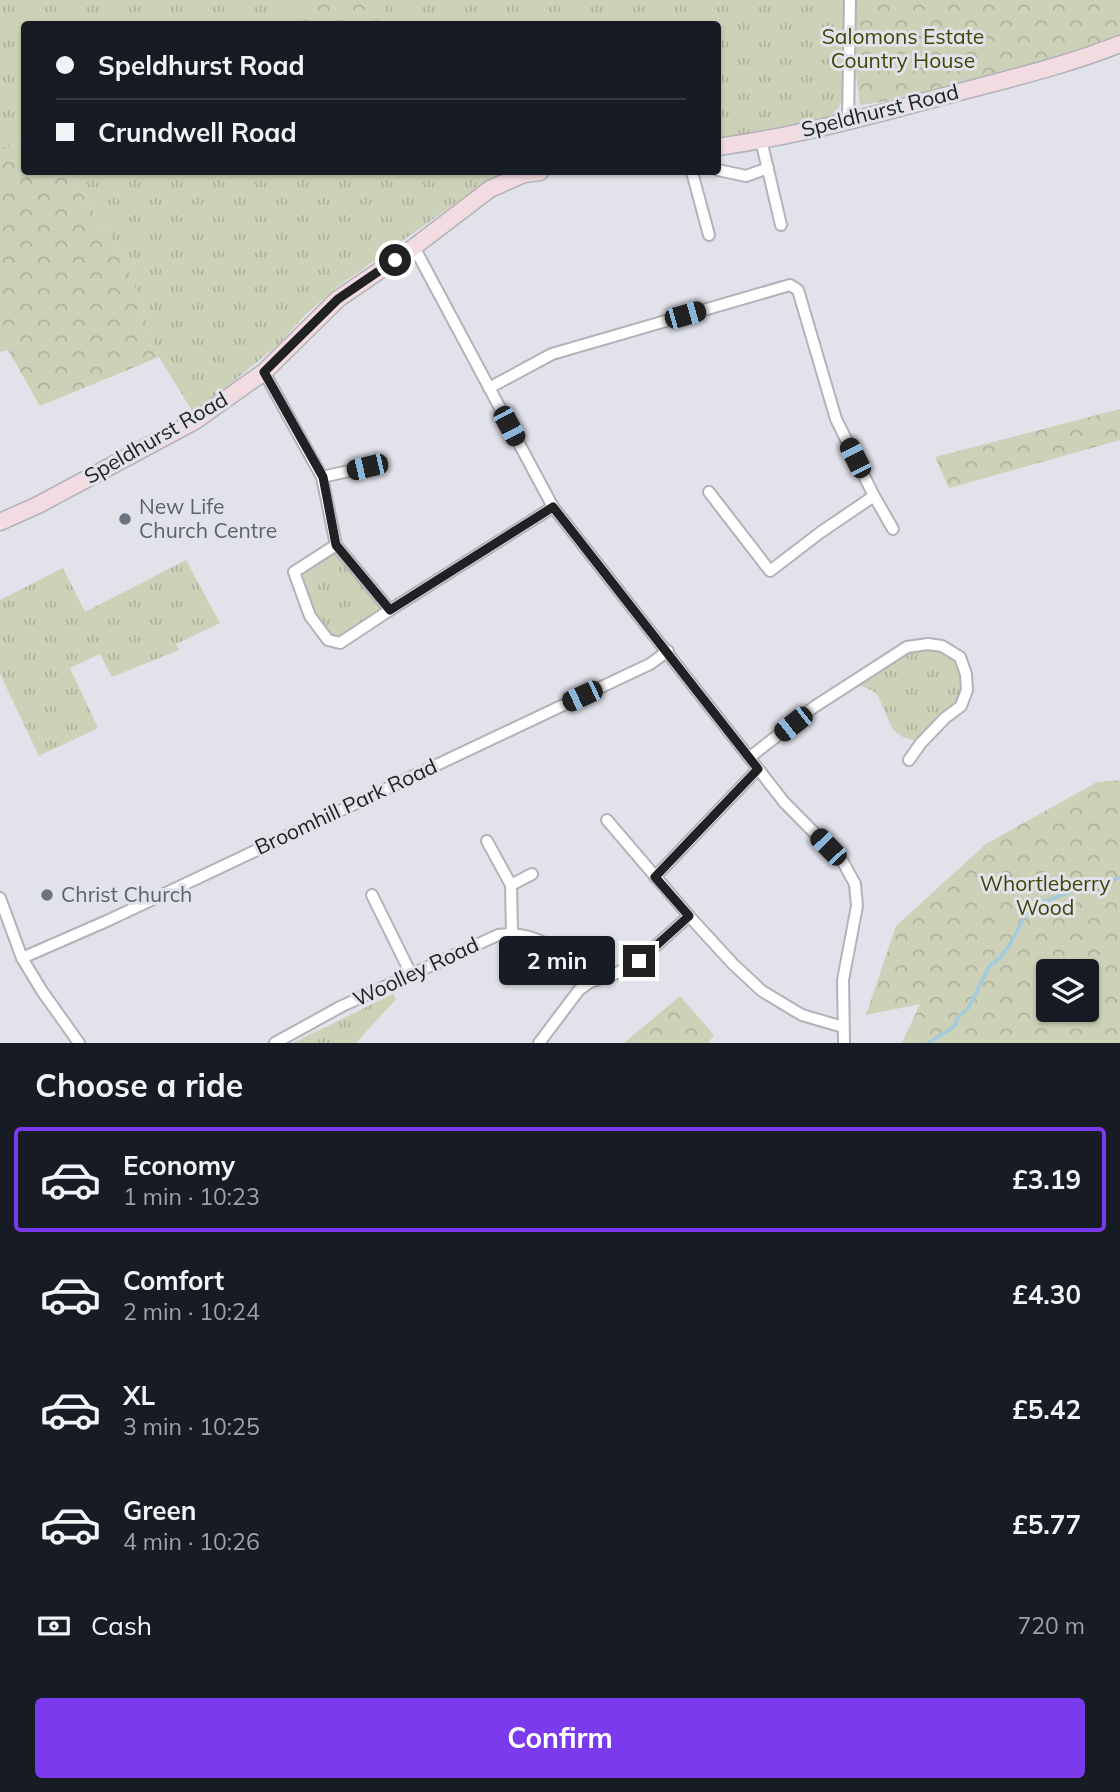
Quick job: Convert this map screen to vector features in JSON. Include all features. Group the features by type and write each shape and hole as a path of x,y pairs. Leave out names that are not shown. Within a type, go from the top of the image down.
{"street":[{"path":"848,121 850,0"},
{"name":"Speldhurst Road","path":"721,147 848,121 1079,60 1120,44"},
{"path":"761,140 781,225"},
{"path":"721,171 747,176 768,167"},
{"name":"Speldhurst Road","path":"0,522 38,505 195,421 264,372 338,299 414,247 490,189 522,175"},
{"path":"693,175 709,235"},
{"path":"414,247 553,507 784,802 843,862 855,884 857,906 843,980 844,1043"},
{"path":"489,388 552,354 790,285 798,290 836,419 893,529"},
{"path":"264,372 323,477 336,545 390,610"},
{"path":"323,477 367,467"},
{"path":"709,492 770,571 821,531 874,496"},
{"path":"336,545 294,572 310,616 328,640 340,643 553,507"},
{"path":"750,757 814,707 907,647 928,644 942,646 960,657 966,674 967,690 961,706 945,718 909,760"},
{"name":"Broomhill Park Road","path":"22,958 109,920 638,670 668,651"},
{"path":"655,877 758,769"},
{"path":"607,820 689,916 762,991 802,1015 843,1027"},
{"path":"487,841 511,885 512,933 538,938 560,953 590,982"},
{"path":"511,885 532,874"},
{"path":"372,895 411,974"},
{"path":"1,902 22,958 79,1043"},
{"path":"539,1043 572,997 590,982 617,974 639,961 689,916"},
{"name":"Woolley Road","path":"275,1043 342,1006 498,934 512,933"}],"green space":[{"path":"0,0 846,0 843,98 836,113 824,122 721,138 721,21 21,21 21,141 0,151"},
{"path":"293,0 382,0 389,21 298,21"},
{"name":"Salomons Estate Country House","path":"852,0 1120,0 1120,37 922,96 860,105 853,51"},
{"path":"21,141 21,175 70,175 126,262 159,357 40,406 8,350 0,352 0,151"},
{"path":"70,175 502,175 487,181 340,285 305,315 280,343 194,414 159,357 126,262"},
{"path":"1120,409 1120,440 949,488 935,457"},
{"path":"336,545 390,610 340,643 328,640 294,572"},
{"path":"186,560 220,623 176,644 179,650 112,677 100,654 70,668 98,728 39,756 0,674 0,600 63,568 85,612"},
{"path":"928,644 960,657 966,674 961,706 921,743 903,737 893,730 877,694 851,683 907,647"},
{"name":"Whortleberry Wood","path":"1120,780 1120,1043 902,1043 920,1004 866,1015 896,926 986,844 1097,782"},
{"path":"393,994 396,999 356,1043 293,1043"},
{"path":"680,996 714,1035 708,1043 624,1043"}],"waterway":[{"path":"928,1043 955,1026 957,1018 969,1007 990,965 1002,956 1007,948 1028,908 1072,891 1120,878"}],"place":[{"name":"New Life Church Centre","path":"125,519"},
{"name":"Christ Church","path":"47,895"}],"route":[{"path":"395,260 338,299 264,372 323,477 336,545 390,610 553,507 758,769 655,877 689,916 639,961"}]}
